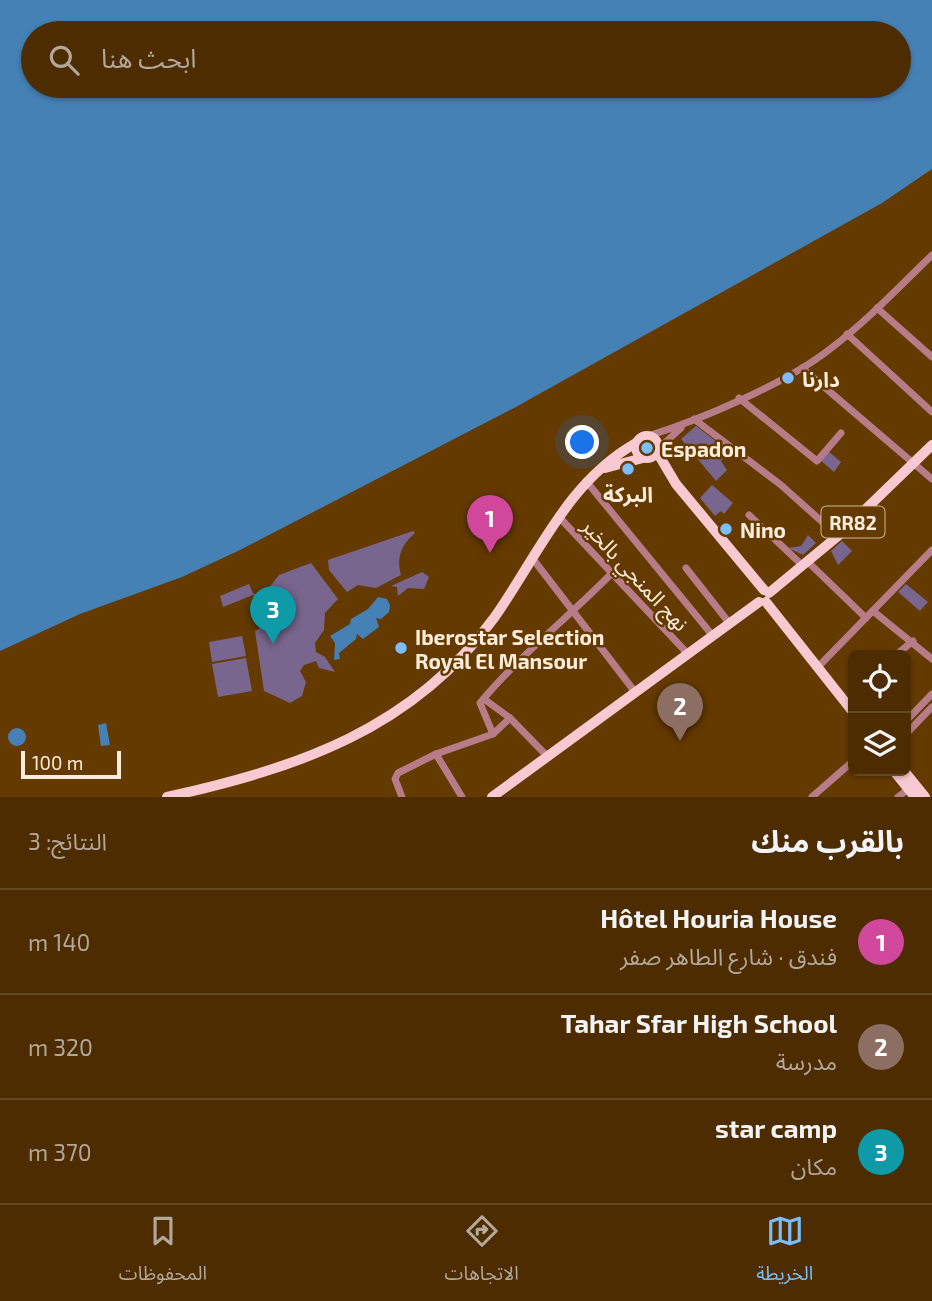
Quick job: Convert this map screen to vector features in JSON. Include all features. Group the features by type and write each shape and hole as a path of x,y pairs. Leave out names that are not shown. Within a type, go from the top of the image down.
{"main road":[{"path":"167,797 243,780 301,761 402,709 450,670 493,618 559,517 586,481 648,436 656,441 657,451 676,484 743,565 763,597 848,706"},
{"path":"636,443 636,452 676,484"},
{"name":"RR82","path":"496,796 547,755 730,624 806,564 932,445"},
{"path":"595,472 653,457 657,451"},
{"path":"899,776 925,797"}],"street":[{"path":"648,436 691,421 802,368 877,308 932,255"},
{"path":"877,308 932,357"},
{"path":"847,334 932,412"},
{"path":"802,368 932,480"},
{"path":"739,398 817,461 841,433"},
{"path":"657,451 691,421"},
{"path":"691,421 781,485 838,536"},
{"path":"586,481 713,636"},
{"path":"749,515 866,618"},
{"name":"نهج المنجي بالخير","path":"559,517 688,654"},
{"path":"818,667 932,550"},
{"path":"925,558 932,564"},
{"path":"533,559 635,692"},
{"path":"686,568 730,624"},
{"path":"482,701 526,653 573,613 613,572"},
{"path":"873,611 932,659"},
{"path":"902,650 913,641"},
{"path":"911,716 932,694"},
{"path":"482,701 510,718 547,755"},
{"path":"482,701 493,734"},
{"path":"911,729 932,707"},
{"path":"402,797 396,776 436,754 493,734 510,718"},
{"path":"436,754 462,797"},
{"path":"812,797 848,767"},
{"path":"898,797 913,790"}],"shaded area":[{"path":"696,426 729,451 721,461 727,470 716,481 681,439"},
{"path":"828,451 841,462 834,472 820,460"},
{"path":"712,485 733,503 724,514 721,511 715,516 700,498"},
{"path":"413,531 415,533 401,552 401,575 376,588 358,585 347,592 329,570 328,560"},
{"path":"808,535 816,543 803,555 788,548 801,546"},
{"path":"842,541 852,551 838,565 831,551"},
{"path":"311,563 338,599 325,613 324,630 315,643 316,652 325,657 335,672 319,668 316,661 304,665 300,671 306,682 302,696 290,703 264,691 255,631 269,623 253,595 223,607 220,596 249,584 253,593 261,598 279,575"},
{"path":"422,572 429,577 424,589 408,588 398,596 397,587 391,586"},
{"path":"906,584 928,602 920,611 898,592"},
{"path":"242,636 246,656 212,662 209,642"},
{"path":"246,658 252,691 218,697 212,664"}],"water":[{"path":"0,0 932,0 932,169 882,203 514,408 240,550 182,577 80,614 0,651"},
{"path":"378,597 387,599 390,605 389,612 381,619 376,618 379,627 363,639 357,634 356,639 339,653 340,659 334,660 335,643 330,636 350,624 351,619 368,609"},
{"path":"106,723 110,745 101,746 98,725"},
{"path":"17,728 23,731 26,737 23,743 17,746 11,743 8,737 11,731"}],"place":[{"name":"دارنا","path":"788,378"},
{"name":"Espadon","path":"647,448"},
{"name":"البركة","path":"628,469"},
{"name":"Nino","path":"726,529"},
{"name":"Hôtel Houria House","path":"490,553"},
{"name":"star camp","path":"273,644"},
{"name":"Iberostar Selection Royal El Mansour","path":"401,648"},
{"name":"Tahar Sfar High School","path":"680,741"}]}
